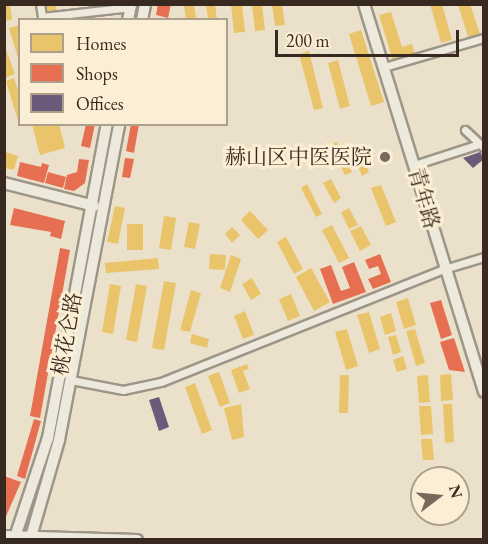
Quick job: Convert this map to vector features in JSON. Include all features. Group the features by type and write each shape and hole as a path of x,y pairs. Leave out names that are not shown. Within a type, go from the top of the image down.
{"main road":[{"name":"青年路","path":"364,4 483,392"},
{"name":"桃花仑路","path":"31,538 59,440 71,380 107,126"},
{"name":"桃花仑路","path":"11,537 48,438 96,206 118,126"},
{"path":"4,183 96,206"},
{"path":"11,537 137,540"}],"street":[{"path":"40,4 42,17 85,8 131,6"},
{"path":"384,67 483,38"},
{"path":"414,165 481,146 465,130"},
{"path":"71,380 123,390 161,382 444,269 483,257"}],"building: Homes":[{"path":"4,4 10,4 12,20 4,21"},
{"path":"44,4 56,4 57,12 45,14"},
{"path":"184,4 194,4 196,18 186,18"},
{"path":"206,4 215,4 217,18 208,18"},
{"path":"231,4 242,4 245,32 234,33"},
{"path":"252,4 262,4 265,30 255,31"},
{"path":"272,4 282,4 285,25 275,26"},
{"path":"430,4 442,4 452,40 441,43"},
{"path":"458,4 470,4 480,34 468,37"},
{"path":"391,12 402,47 412,44 415,54 393,61 379,15"},
{"path":"18,26 18,58 9,28"},
{"path":"361,30 384,102 371,106 349,34"},
{"path":"5,47 15,74 5,78 4,76"},
{"path":"309,51 323,108 314,110 299,54"},
{"path":"338,60 350,106 340,109 328,63"},
{"path":"14,78 18,90 18,121 6,81"},
{"path":"33,126 60,126 65,148 40,155"},
{"path":"337,142 352,172 345,175 330,145"},
{"path":"359,149 369,172 362,176 352,152"},
{"path":"5,152 18,156 14,170 4,168"},
{"path":"331,179 341,198 334,203 323,183"},
{"path":"307,184 322,214 316,217 301,188"},
{"path":"381,185 396,222 386,226 371,188"},
{"path":"115,206 125,208 118,244 107,242"},
{"path":"349,208 358,225 349,229 341,212"},
{"path":"250,211 268,230 258,239 241,220"},
{"path":"164,216 176,218 171,250 159,248"},
{"path":"189,222 200,224 195,249 184,247"},
{"path":"127,224 143,224 143,250 127,250"},
{"path":"332,225 349,258 339,263 322,230"},
{"path":"361,226 371,245 360,251 350,231"},
{"path":"232,227 240,235 232,243 225,234"},
{"path":"286,237 303,269 294,274 277,242"},
{"path":"210,254 226,255 225,270 209,269"},
{"path":"231,255 241,259 230,292 220,288"},
{"path":"158,258 159,269 106,273 105,263"},
{"path":"311,268 330,302 314,311 296,277"},
{"path":"252,278 261,294 251,300 242,284"},
{"path":"164,281 176,283 164,350 152,348"},
{"path":"110,284 121,286 113,334 102,332"},
{"path":"136,284 147,286 137,342 126,340"},
{"path":"191,290 201,293 190,332 180,330"},
{"path":"291,294 300,316 288,321 279,299"},
{"path":"408,298 416,325 404,329 396,302"},
{"path":"245,311 254,335 243,339 234,316"},
{"path":"369,312 380,349 369,353 357,315"},
{"path":"391,313 396,331 385,335 380,317"},
{"path":"347,329 358,366 346,370 335,332"},
{"path":"415,329 425,363 416,366 406,331"},
{"path":"192,334 209,339 207,348 190,343"},
{"path":"396,335 401,352 393,355 388,337"},
{"path":"403,356 407,369 397,372 393,360"},
{"path":"247,364 249,369 243,371 250,389 239,393 231,370"},
{"path":"219,372 230,403 220,407 208,376"},
{"path":"451,374 453,400 441,401 440,375"},
{"path":"340,375 349,375 348,413 339,413"},
{"path":"428,375 430,402 419,403 417,376"},
{"path":"195,383 212,430 202,434 185,387"},
{"path":"241,404 244,437 232,440 224,408"},
{"path":"443,404 452,404 454,442 445,443"},
{"path":"419,406 431,406 433,434 421,435"},
{"path":"421,439 432,439 434,460 423,460"}],"building: Shops":[{"path":"158,4 171,4 168,18 156,15"},
{"path":"86,126 95,126 90,148 81,146"},
{"path":"131,126 139,126 134,153 126,151"},
{"path":"125,158 134,159 130,178 122,177"},
{"path":"79,159 89,160 85,183 74,191 64,189 67,175 77,172"},
{"path":"20,162 41,167 42,163 49,165 44,183 17,176"},
{"path":"48,172 66,177 63,188 45,183"},
{"path":"14,208 65,221 61,239 50,236 51,232 10,225"},
{"path":"60,248 70,250 40,418 30,416"},
{"path":"380,254 391,282 373,289 368,279 381,274 378,266 369,269 365,260"},
{"path":"354,262 366,292 333,304 320,269 331,265 341,291 350,288 342,267"},
{"path":"441,300 452,335 441,339 430,303"},
{"path":"454,338 465,372 449,370 440,342"},
{"path":"34,419 41,421 25,479 17,476"},
{"path":"4,476 21,482 4,521"}],"building: Offices":[{"path":"480,152 484,159 473,168 463,158"},
{"path":"159,397 169,427 159,431 149,400"}],"place":[{"name":"赫山区中医医院","path":"385,157"}]}
